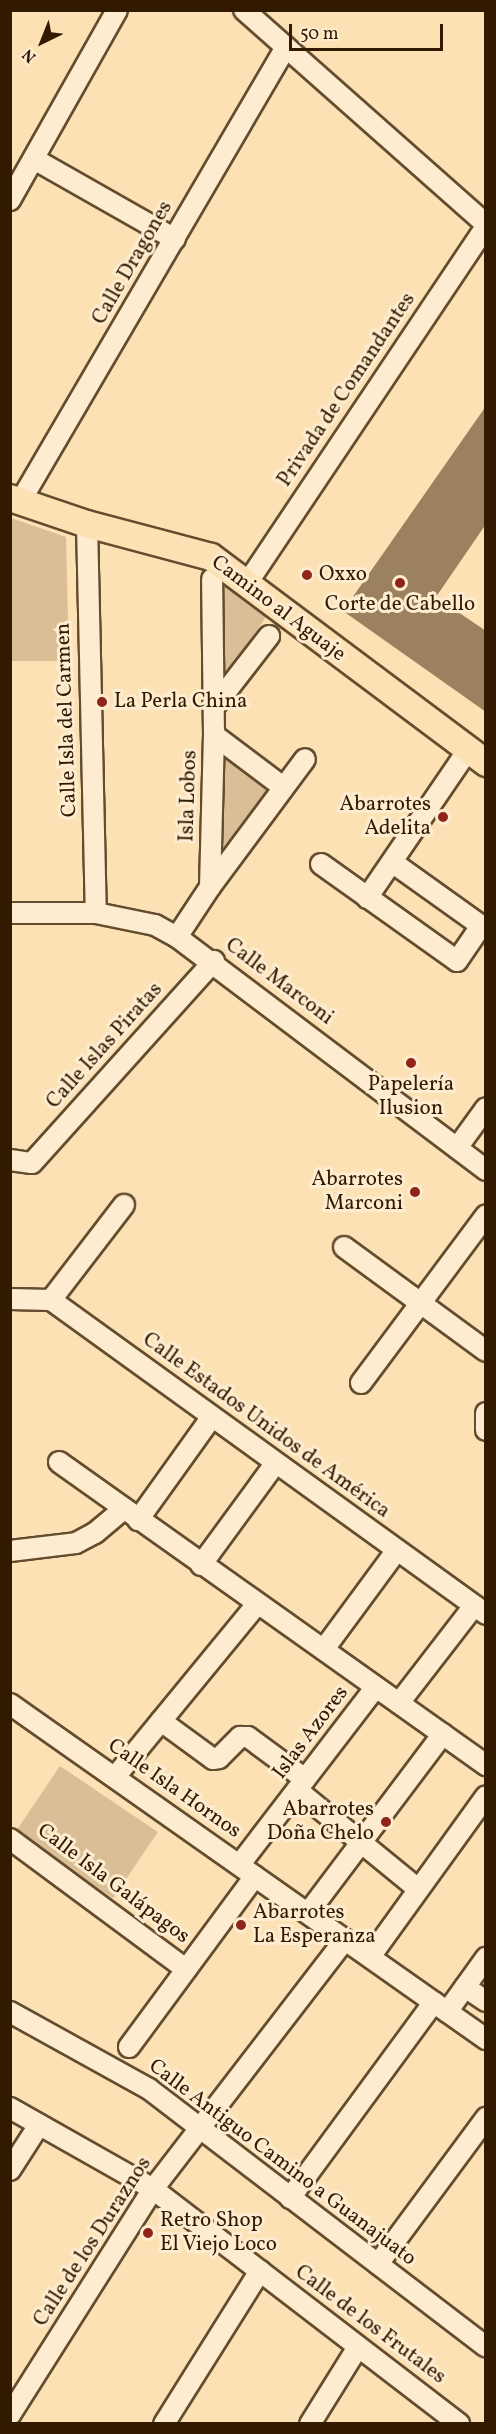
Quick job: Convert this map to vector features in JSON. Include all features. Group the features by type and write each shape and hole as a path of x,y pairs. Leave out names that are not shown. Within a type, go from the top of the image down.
{"main road":[{"name":"Camino al Aguaje","path":"15,500 87,524 200,552 248,582 477,757"}],"street":[{"path":"10,200 117,10"},
{"path":"244,10 486,225"},
{"name":"Calle Dragones","path":"15,500 175,239 286,47"},
{"path":"34,159 175,239"},
{"name":"Privada de Comandantes","path":"248,582 486,225"},
{"name":"Calle Isla del Carmen","path":"87,524 96,914"},
{"name":"Isla Lobos","path":"210,887 214,735 212,579"},
{"path":"214,707 268,636"},
{"path":"214,735 283,787"},
{"path":"368,898 392,862 477,757"},
{"path":"177,937 210,887 305,759"},
{"path":"321,864 457,961 483,927 392,862"},
{"name":"Calle Marconi","path":"10,913 96,914 154,925 177,937 214,962 486,1170"},
{"name":"Calle Islas Piratas","path":"10,1160 32,1163 147,1033 214,962"},
{"path":"457,1148 486,1108"},
{"path":"10,1299 51,1300 124,1205"},
{"path":"361,1383 486,1215"},
{"path":"344,1247 486,1351"},
{"name":"Calle Estados Unidos de América","path":"51,1300 211,1418 480,1610"},
{"path":"10,1551 76,1543 131,1515 211,1418"},
{"path":"59,1462 201,1565 324,1649 486,1765"},
{"path":"201,1565 275,1464"},
{"path":"324,1649 397,1550"},
{"path":"115,1777 257,1604"},
{"path":"399,1703 460,1624 480,1610"},
{"name":"Islas Azores","path":"129,2046 186,1968 248,1870 260,1837 376,1687"},
{"name":"Calle Isla Hornos","path":"10,1704 485,2037"},
{"path":"161,1721 213,1759 219,1758 240,1737 248,1737 360,1841 418,1889"},
{"path":"308,1913 360,1841 443,1734"},
{"path":"370,1957 486,1796"},
{"name":"Calle Isla Galápagos","path":"10,1839 186,1968"},
{"name":"Calle de los Duraznos","path":"10,2415 153,2189 345,1940"},
{"path":"290,2198 440,2007 465,1987 486,1958"},
{"path":"465,1987 486,2001"},
{"name":"Calle Antiguo Camino a Guanajuato","path":"10,2012 149,2089 486,2347"},
{"name":"Calle de los Frutales","path":"10,2108 153,2189 459,2424"},
{"path":"378,2264 486,2118"},
{"path":"10,2170 39,2125"},
{"path":"164,2424 260,2271"},
{"path":"310,2424 358,2347"}],"shaded area":[{"path":"11,518 66,537 69,661 11,661"},
{"path":"215,574 266,617 221,683"},
{"path":"221,755 272,794 222,864"},
{"path":"60,1766 158,1832 113,1898 15,1832"}],"building":[{"path":"486,406 486,524 436,597 486,631 486,712 343,611"}],"place":[{"name":"Oxxo","path":"307,575"},
{"name":"Corte de Cabello","path":"400,583"},
{"name":"La Perla China","path":"102,702"},
{"name":"Abarrotes Adelita","path":"443,817"},
{"name":"Papelería Ilusion","path":"411,1063"},
{"name":"Abarrotes Marconi","path":"415,1192"},
{"name":"Abarrotes Doña Chelo","path":"386,1822"},
{"name":"Abarrotes La Esperanza","path":"241,1925"},
{"name":"Retro Shop El Viejo Loco","path":"148,2233"}]}
